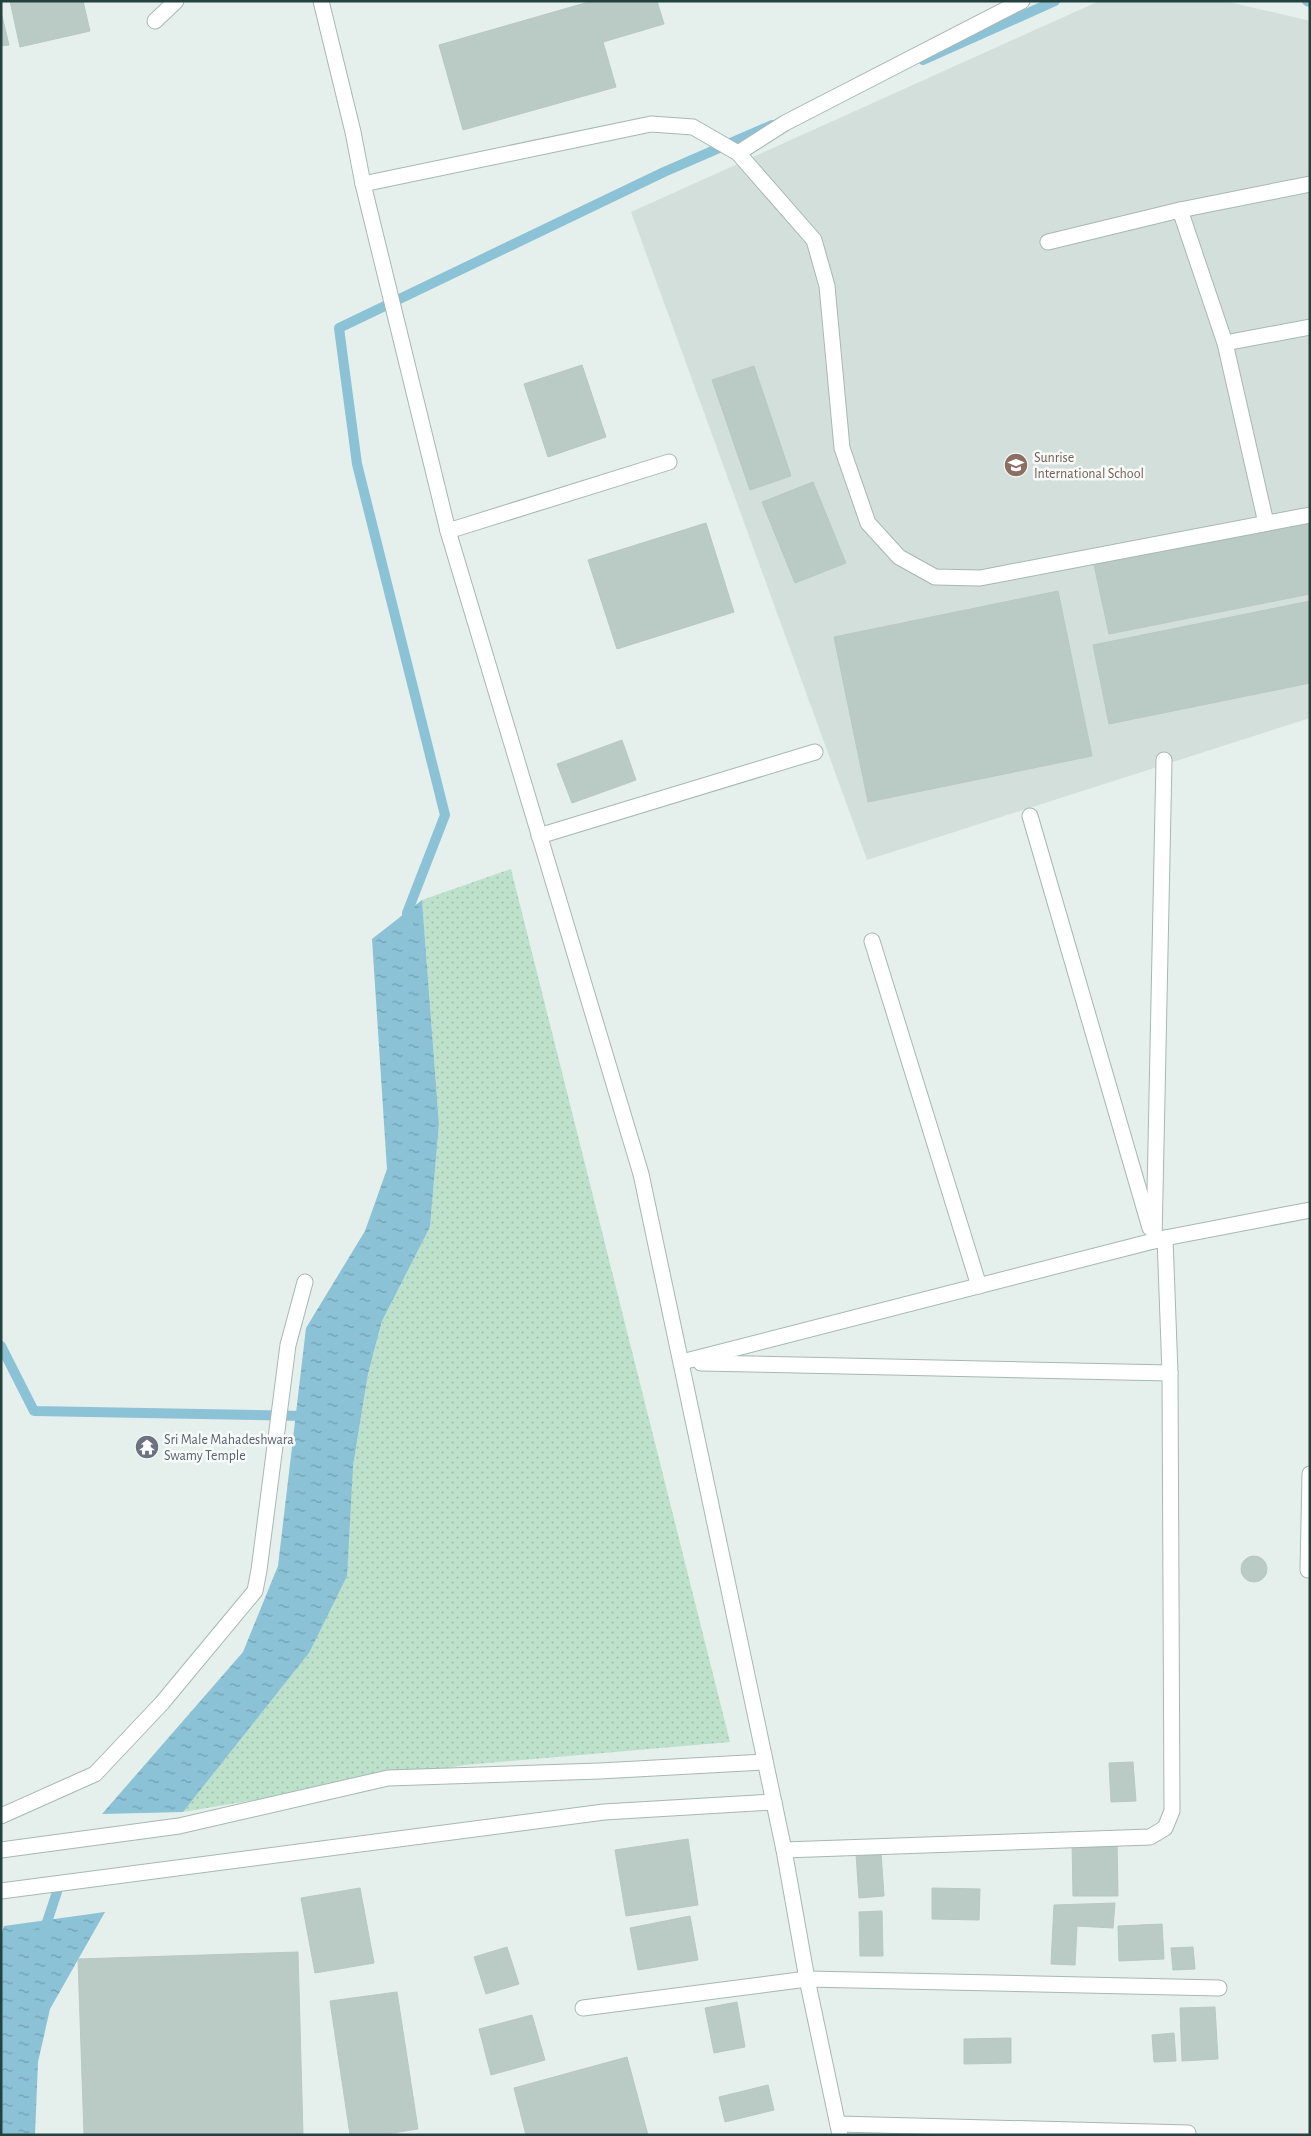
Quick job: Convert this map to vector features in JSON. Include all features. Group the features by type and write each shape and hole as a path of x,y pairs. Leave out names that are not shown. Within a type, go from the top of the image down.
{"street":[{"path":"155,21 176,1"},
{"path":"321,1 353,132 363,184 448,530 641,1174 784,1850 807,1979 839,2129 1188,2133"},
{"path":"738,154 785,123 1022,1"},
{"path":"363,184 651,124 693,127 738,154 814,240 827,286 842,448 868,522 899,557 935,577 980,578 1310,514"},
{"path":"1048,242 1180,210 1310,184"},
{"path":"1180,210 1225,344 1266,523"},
{"path":"1225,344 1310,327"},
{"path":"448,530 669,462"},
{"path":"539,836 815,752"},
{"path":"784,1850 1150,1837 1165,1828 1172,1811 1170,1373 1160,1240 1164,760"},
{"path":"1030,816 1160,1240"},
{"path":"872,941 980,1286"},
{"path":"682,1362 1160,1240 1310,1210"},
{"path":"1,1816 94,1774 162,1703 254,1591 259,1570 288,1345 305,1282"},
{"path":"682,1362 1170,1373"},
{"path":"1308,1570 1310,1474"},
{"path":"1,1850 179,1826 388,1778 600,1771 765,1762"},
{"path":"1,1891 604,1812 774,1802"},
{"path":"584,2008 807,1979 1219,1988"}],"shaded area":[{"name":"Sunrise International School","path":"1097,2 1229,2 1310,21 1310,718 867,860 631,212"}],"green space":[{"path":"511,869 730,1742 465,1765 183,1812 309,1653 353,1466 368,1374 382,1321 430,1227 439,1124 422,900"}],"water":[{"path":"422,900 439,1124 430,1227 382,1321 368,1374 353,1466 347,1576 309,1653 183,1812 102,1814 243,1652 278,1566 306,1328 365,1231 387,1169 372,939"},
{"path":"105,1912 50,2009 38,2062 35,2135 1,2135 1,1936 4,1926"}],"building":[{"path":"10,1 83,1 90,31 20,47"},
{"path":"592,1 657,1 664,24 603,42 616,87 463,130 439,45"},
{"path":"1,12 9,45 1,46"},
{"path":"582,365 606,437 548,457 524,384"},
{"path":"754,366 791,476 750,490 712,380"},
{"path":"813,482 846,563 795,583 762,502"},
{"path":"1310,522 1310,594 1109,634 1094,565"},
{"path":"706,523 734,612 617,649 588,560"},
{"path":"1058,591 1092,756 868,802 834,637"},
{"path":"1310,601 1310,683 1109,724 1093,645"},
{"path":"622,740 636,780 572,803 557,764"},
{"path":"1254,1556 1263,1560 1267,1569 1263,1578 1254,1582 1245,1578 1241,1569 1245,1560"},
{"path":"1133,1762 1136,1801 1111,1802 1109,1763"},
{"path":"688,1839 698,1905 626,1916 615,1850"},
{"path":"1072,1840 1117,1840 1118,1896 1073,1896"},
{"path":"881,1852 884,1896 859,1898 856,1854"},
{"path":"360,1888 374,1963 315,1973 301,1898"},
{"path":"932,1888 980,1889 979,1920 932,1919"},
{"path":"1115,1903 1113,1928 1077,1926 1075,1965 1051,1964 1054,1905"},
{"path":"882,1911 883,1956 860,1956 859,1912"},
{"path":"690,1916 698,1960 638,1970 630,1928"},
{"path":"1162,1924 1164,1959 1119,1961 1118,1926"},
{"path":"507,1947 519,1984 486,1994 474,1957"},
{"path":"1193,1947 1195,1969 1173,1970 1171,1948"},
{"path":"298,1952 303,2135 84,2135 78,1959"},
{"path":"397,1992 418,2129 380,2135 350,2135 330,2001"},
{"path":"737,2002 745,2047 714,2053 705,2008"},
{"path":"1215,2007 1218,2059 1182,2061 1180,2008"},
{"path":"532,2015 545,2060 491,2075 479,2029"},
{"path":"1174,2033 1176,2061 1154,2062 1152,2035"},
{"path":"1011,2038 1011,2063 964,2064 964,2039"},
{"path":"627,2057 648,2135 526,2135 514,2088"},
{"path":"768,2085 774,2110 725,2122 719,2097"}],"waterway":[{"path":"923,60 1055,1"},
{"path":"408,924 407,913 445,815 357,464 339,328 664,172 772,125"},
{"path":"1,1346 34,1411 307,1416"},
{"path":"44,1931 57,1892"}],"place":[{"name":"Sunrise International School","path":"1016,465"},
{"name":"Sri Male Mahadeshwara Swamy Temple","path":"147,1447"}]}
